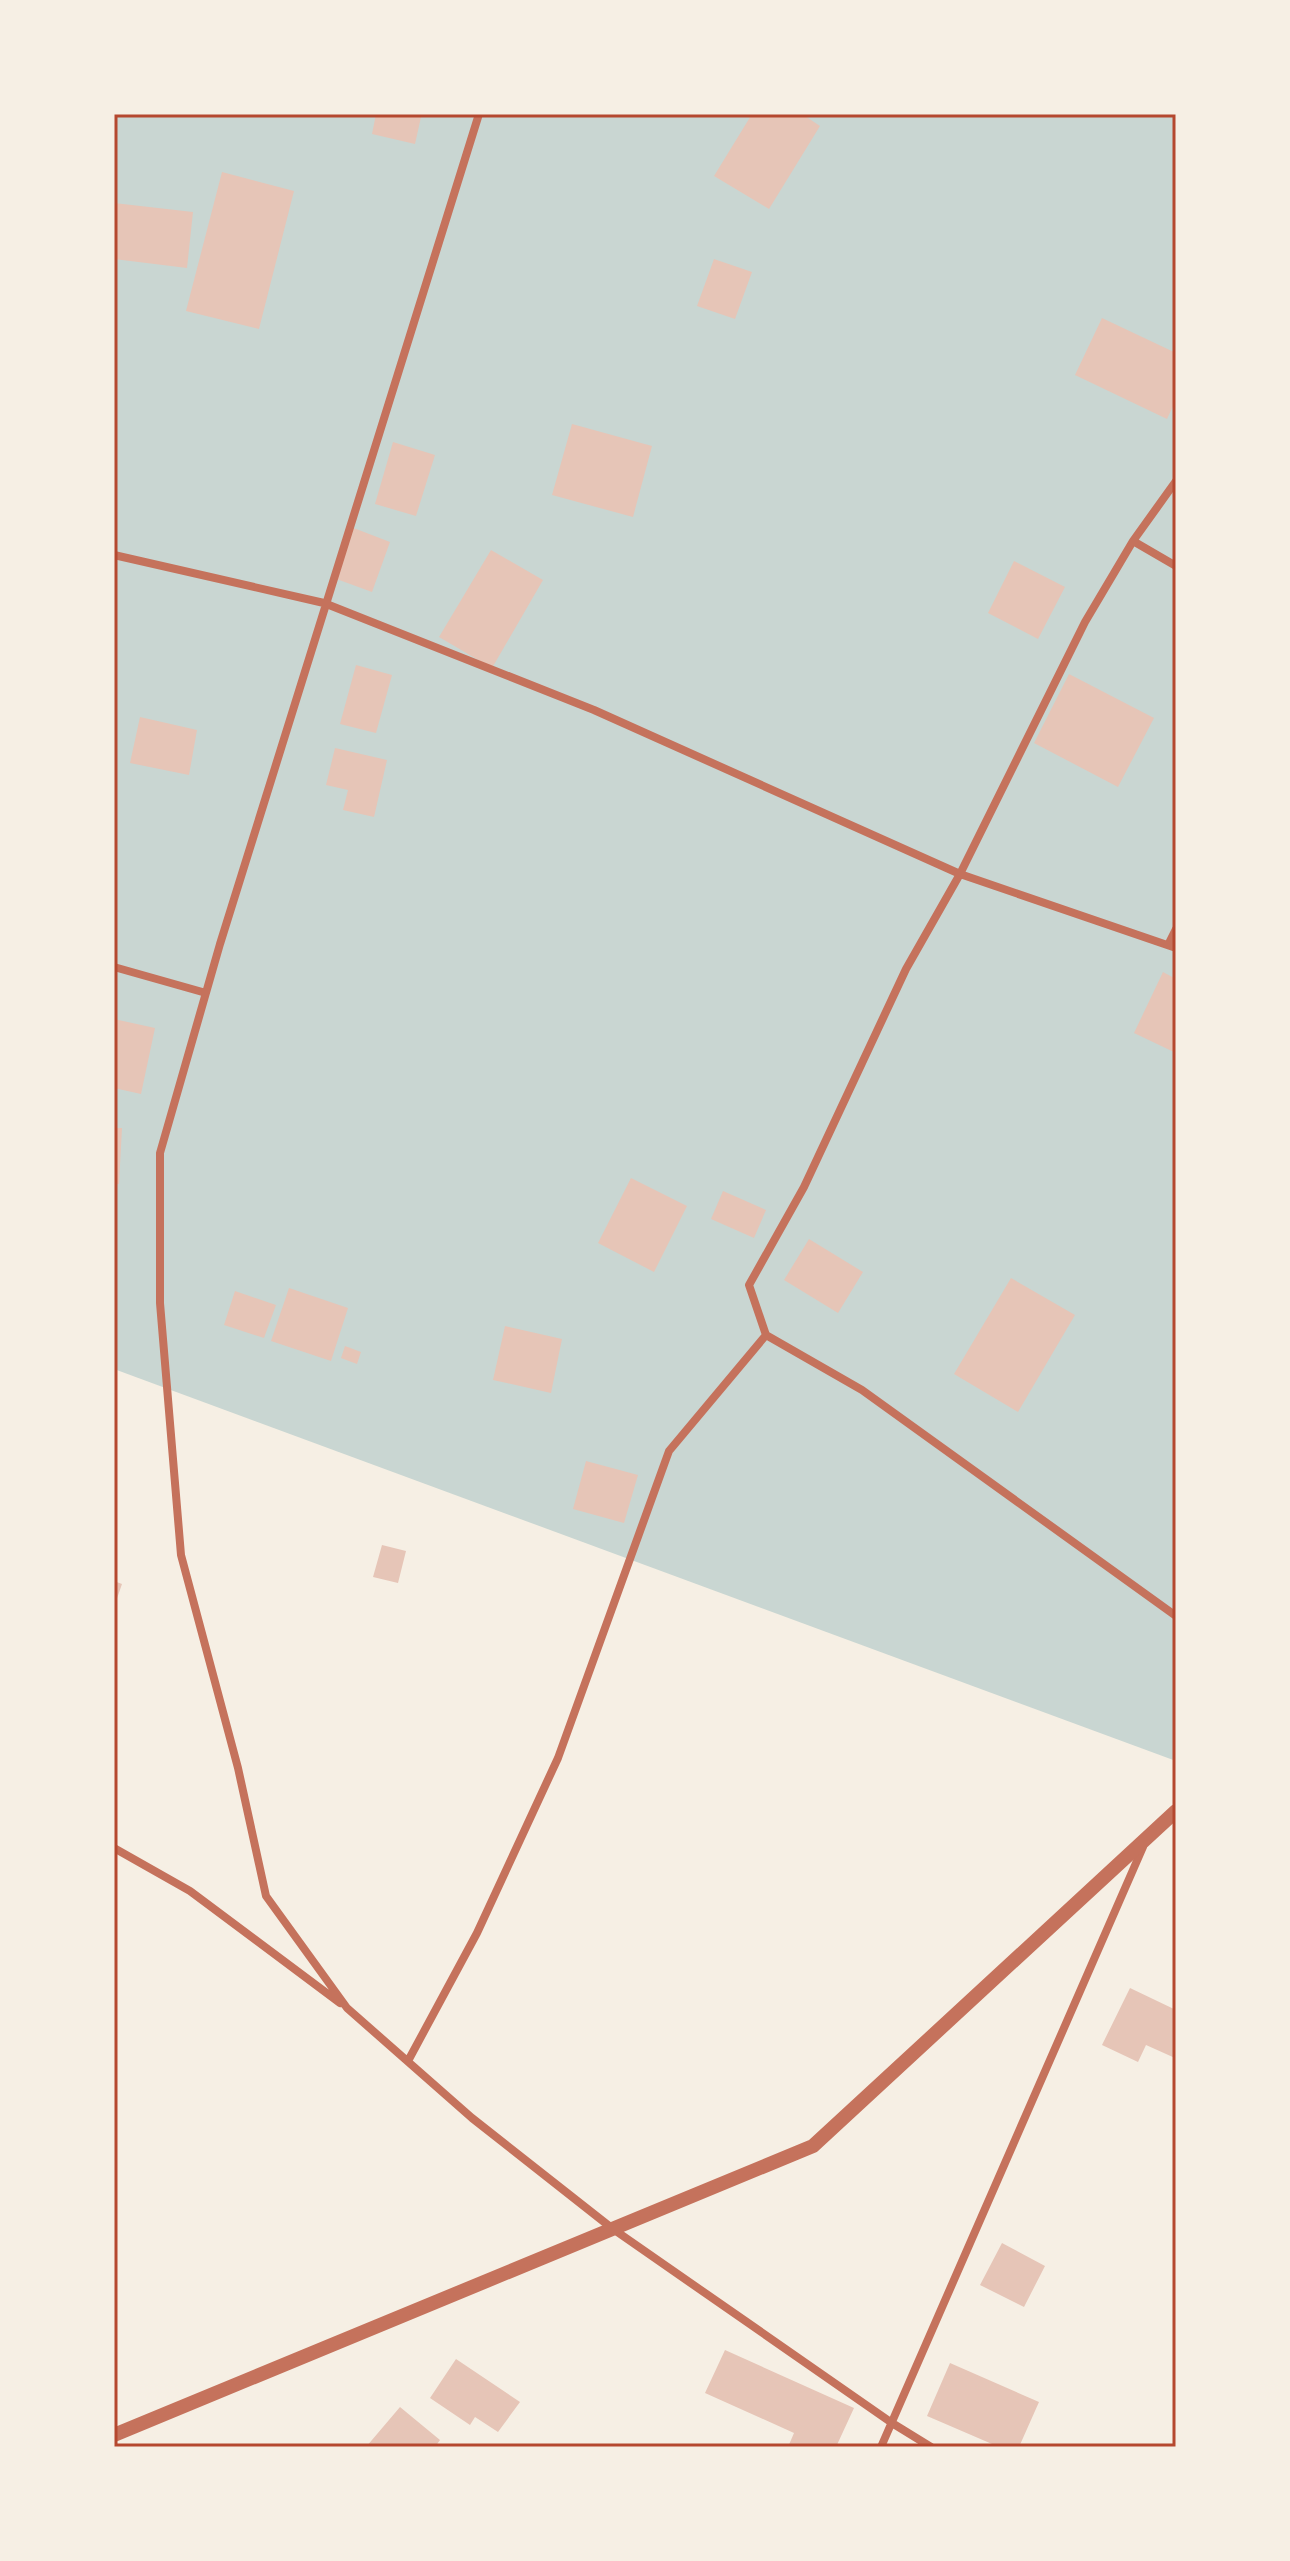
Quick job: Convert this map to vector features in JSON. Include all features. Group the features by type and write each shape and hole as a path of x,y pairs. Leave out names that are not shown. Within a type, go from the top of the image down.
{"street":[{"path":"347,2008 266,1896 238,1768 181,1555 160,1303 160,1153 324,603 479,114"},
{"path":"1176,481 1133,541 1085,622 960,874 906,969 804,1187 749,1285 766,1335 862,1390 1176,1616"},
{"path":"1133,541 1176,566"},
{"path":"114,555 324,603 594,710 960,874 1172,947 1176,929"},
{"path":"114,967 206,993"},
{"path":"408,2061 477,1933 558,1758 669,1451 766,1335"},
{"path":"114,2435 813,2146 1176,1811"},
{"path":"881,2447 1146,1839"},
{"path":"114,1848 190,1891 347,2008 472,2118 613,2229 931,2447"}],"shaded area":[{"path":"114,114 1176,114 1176,1761 114,1369"}],"building":[{"path":"376,114 421,117 415,144 372,134"},
{"path":"752,114 802,114 820,126 769,209 714,176"},
{"path":"222,172 294,191 259,329 186,311"},
{"path":"114,203 193,212 187,268 114,259"},
{"path":"714,259 752,272 735,319 697,306"},
{"path":"1102,318 1176,353 1176,400 1167,419 1075,375"},
{"path":"572,424 652,446 633,517 552,495"},
{"path":"393,442 435,455 416,516 375,504"},
{"path":"351,527 390,542 372,592 331,577"},
{"path":"491,550 543,580 492,668 439,637"},
{"path":"1014,561 1065,587 1038,639 988,613"},
{"path":"356,665 392,675 376,733 340,724"},
{"path":"1069,674 1154,718 1118,787 1034,743"},
{"path":"140,717 197,730 189,775 130,763"},
{"path":"335,748 387,760 374,817 343,810 348,790 326,785"},
{"path":"1163,972 1176,979 1176,1053 1134,1033"},
{"path":"114,1019 155,1028 141,1094 114,1088"},
{"path":"114,1128 122,1128 119,1184 114,1184"},
{"path":"631,1178 687,1206 654,1272 598,1243"},
{"path":"723,1191 766,1210 754,1238 711,1219"},
{"path":"809,1239 863,1272 838,1313 784,1280"},
{"path":"1011,1278 1075,1315 1018,1412 954,1374"},
{"path":"289,1288 348,1308 331,1361 271,1341"},
{"path":"235,1291 276,1305 264,1338 224,1325"},
{"path":"505,1326 562,1339 551,1393 493,1380"},
{"path":"345,1346 361,1352 357,1364 341,1358"},
{"path":"586,1461 638,1475 624,1523 573,1509"},
{"path":"382,1545 406,1551 398,1583 373,1577"},
{"path":"114,1581 122,1584 114,1607"},
{"path":"1130,1988 1176,2010 1175,2058 1146,2045 1138,2062 1102,2045"},
{"path":"1002,2243 1045,2266 1024,2307 980,2285"},
{"path":"725,2350 854,2408 836,2447 788,2447 794,2433 705,2393"},
{"path":"456,2359 520,2402 498,2432 475,2417 470,2425 430,2398"},
{"path":"950,2363 1039,2402 1019,2447 999,2447 927,2416"},
{"path":"400,2407 440,2440 435,2447 366,2447"}]}
